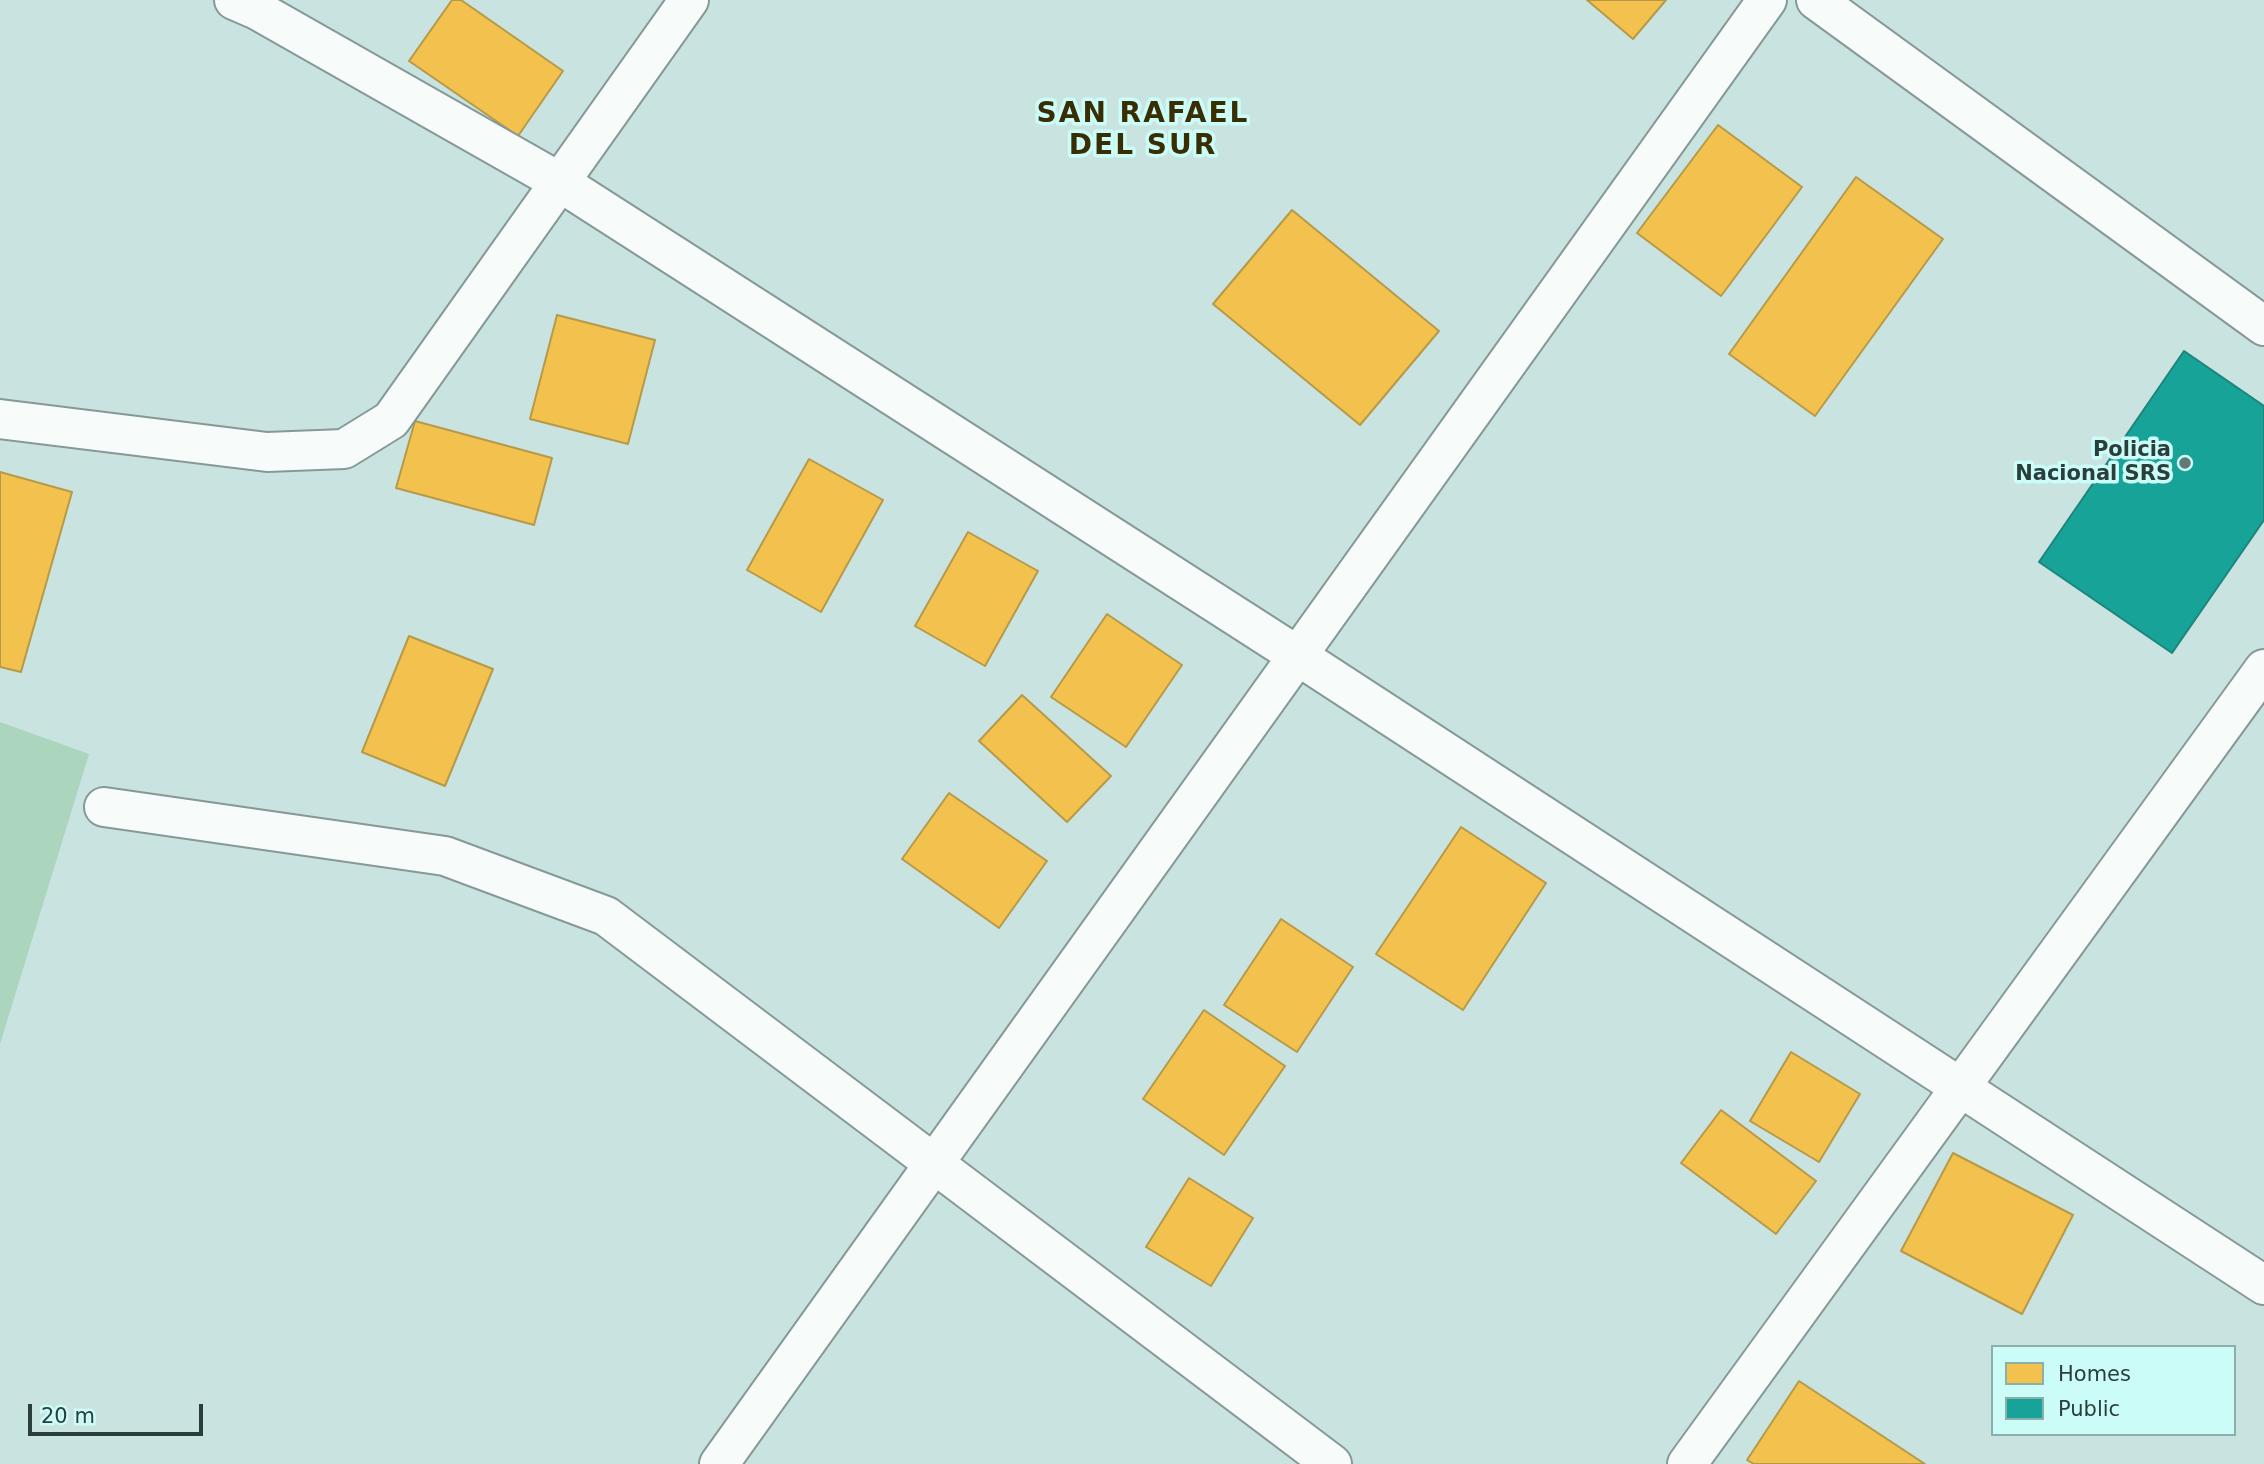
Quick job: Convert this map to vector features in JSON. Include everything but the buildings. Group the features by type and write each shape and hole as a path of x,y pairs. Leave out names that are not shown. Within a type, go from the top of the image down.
{"street":[{"path":"234,0 257,10 558,181 1298,656 2264,1285"},
{"path":"0,419 267,452 344,449 391,420 558,181 689,0"},
{"path":"719,1464 1767,0"},
{"path":"1816,0 2264,326"},
{"path":"1687,1464 2264,669"},
{"path":"104,807 445,856 606,916 1332,1464"}],"green space":[{"path":"0,722 89,754 0,1044"}],"place":[{"name":"Policia Nacional SRS","path":"2185,463"}],"district":[{"name":"SAN RAFAEL DEL SUR","path":"1143,131"}]}
